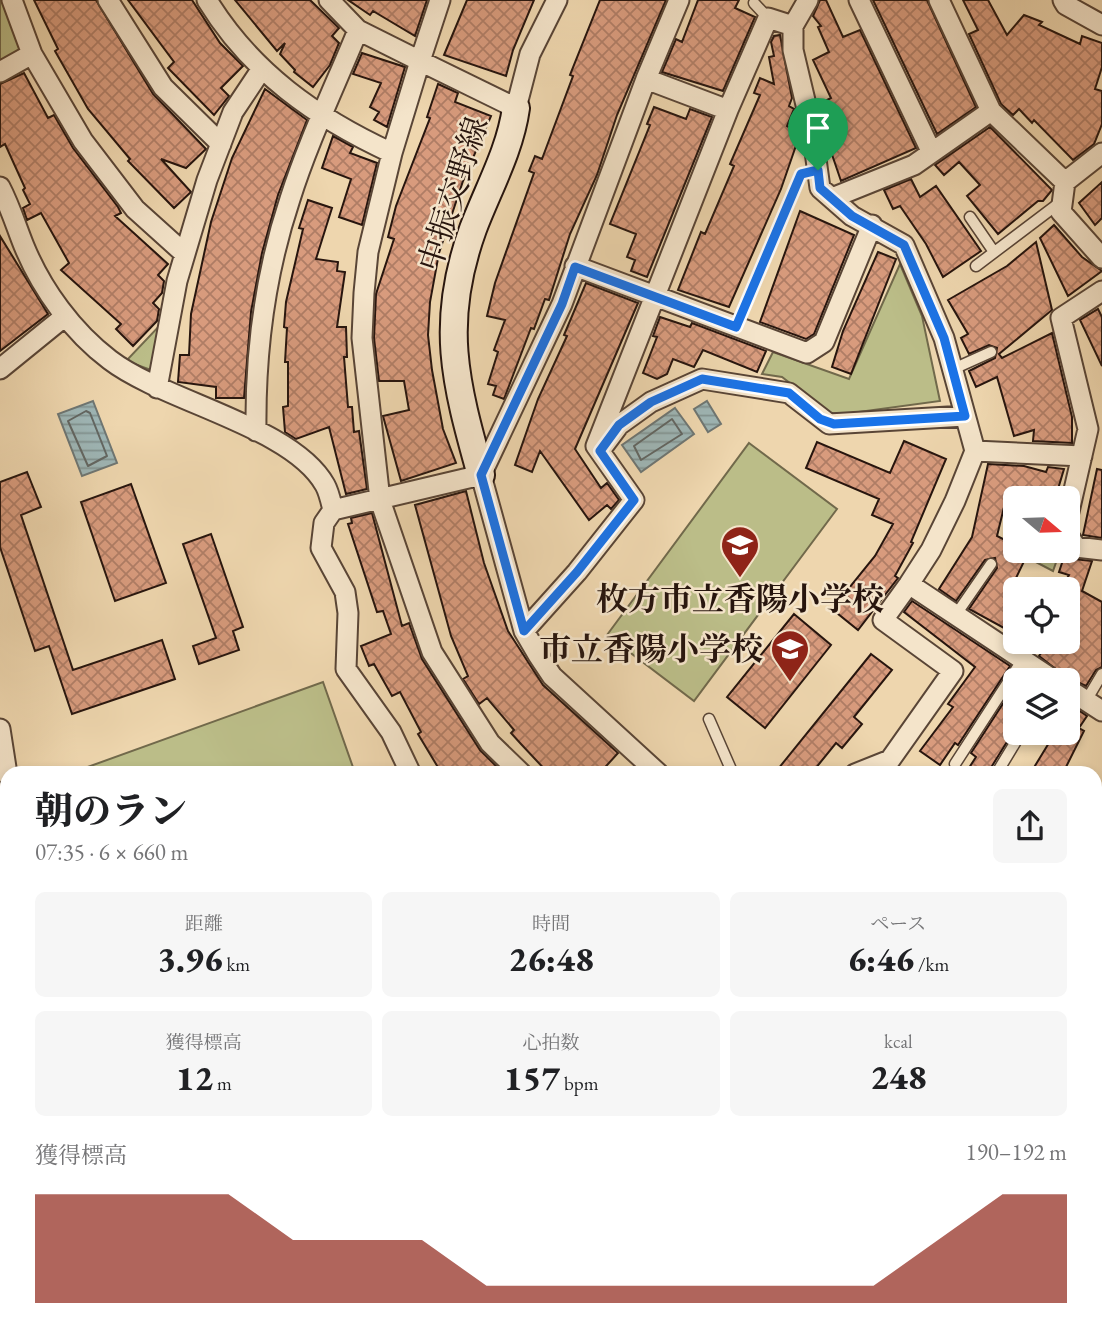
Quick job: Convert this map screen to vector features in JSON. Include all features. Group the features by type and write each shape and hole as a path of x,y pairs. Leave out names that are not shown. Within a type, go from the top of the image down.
{"street":[{"path":"12,0 32,54 90,150 135,209 185,254"},
{"path":"108,0 163,87 221,144"},
{"path":"207,0 232,39 261,70 345,131 392,152"},
{"path":"329,0 358,30 516,108"},
{"path":"440,0 392,152 368,252 362,338 380,500 432,652 490,743 514,766"},
{"name":"中振交野線","path":"556,0 530,54 513,128 473,229 455,289 453,349 463,412 524,631 552,676 650,766"},
{"path":"407,766 391,732 346,669 348,613 345,592 321,548 324,523 333,510 481,475 562,304 646,79 679,0"},
{"path":"808,0 793,26 793,50 812,130 820,188 852,216 904,245 944,338 975,451 937,538 883,620 953,671 890,760 875,766"},
{"path":"859,0 931,151"},
{"path":"939,0 991,111 1064,191"},
{"path":"1063,0 1066,5 1102,25"},
{"path":"524,631 577,572 634,500 596,446 610,404 728,110 768,18 793,26"},
{"path":"256,431 255,380 266,289 289,199 358,30"},
{"path":"0,72 32,54"},
{"path":"157,388 185,254 233,112 261,70"},
{"path":"646,79 728,110"},
{"path":"832,198 914,165 991,111"},
{"path":"1102,153 1064,191 1061,212 1102,258"},
{"path":"0,187 25,249 64,317 110,360 157,388 256,431 296,454 325,484 333,510"},
{"path":"575,267 807,353 824,342 872,225"},
{"path":"1075,486 1088,429 1061,318 1102,291"},
{"path":"0,369 64,317"},
{"path":"600,451 619,425 651,402 702,379 789,393 829,424 965,416"},
{"path":"975,451 1082,456"},
{"path":"1080,547 1102,550"},
{"path":"909,584 1035,668"},
{"path":"0,729 6,766"}],"lane":[{"path":"754,3 768,18"},
{"path":"736,327 801,174 818,170"},
{"path":"976,266 1064,191"},
{"path":"970,217 994,252"},
{"path":"951,369 991,352"},
{"path":"955,616 991,564"},
{"path":"955,764 1027,654"},
{"path":"1094,706 1102,674"},
{"path":"709,719 730,766"},
{"path":"1001,766 1014,745"}],"green space":[{"path":"0,0 12,0 32,54 0,72"},
{"path":"900,264 922,316 940,401 844,414 829,413 782,377 762,374 773,352 849,379"},
{"path":"162,323 151,370 126,361"},
{"path":"749,443 837,509 694,701 607,635"},
{"path":"1040,564 1055,564 1053,571"},
{"path":"323,682 353,766 90,766"}],"water":[{"path":"93,401 117,463 82,476 58,414"},
{"path":"707,401 721,424 708,432 694,409"},
{"path":"675,408 694,434 641,472 622,445"}],"building":[{"path":"34,0 96,0 153,94 206,149 186,168 161,159 191,192 174,208 128,161 130,159 88,109 55,51 58,49"},
{"path":"128,0 192,0 220,43 243,66 221,88 229,96 214,115 168,68 174,62"},
{"path":"235,0 310,0 339,28 332,36 339,43 330,65 313,87 294,72 280,54 285,43 277,51"},
{"path":"348,0 427,0 415,36 373,11 370,15"},
{"path":"467,0 534,0 513,50 506,76 444,55"},
{"path":"600,0 666,0 617,115 597,175 570,234 549,300 545,299 534,329 531,328 504,399 493,395 496,386 488,384 498,352 494,350 505,320 487,316 495,283 534,173 529,171 535,156 542,159 573,76 570,75"},
{"path":"698,0 739,0 735,8 755,17 723,91 662,72 676,39 682,42"},
{"path":"820,0 826,0 843,37 860,30 916,148 841,181 825,134 839,127 827,100 831,98 813,60 829,52 818,27 821,26 813,16"},
{"path":"873,0 927,0 976,107 937,134"},
{"path":"963,0 988,0 1007,35 1024,15 1080,44 1082,36 1102,43 1102,67 1095,89 1102,91 1102,124 1094,144 1073,160 1034,120 1032,123 1019,109 1013,115 1001,104 969,34 978,30"},
{"path":"780,35 792,98 789,106 794,109 787,126 800,134 781,189 729,307 678,290 701,232 705,234 734,166 730,164 760,95 754,93 760,78 774,84 769,57 774,56 771,42 774,36"},
{"path":"362,53 405,67 387,127 374,120 379,112 370,107 381,83 353,74"},
{"path":"24,73 48,118 54,115 73,148 118,207 121,213 115,216 168,264 158,275 164,281 162,293 153,303 159,309 157,321 133,346 116,329 121,324 61,270 69,263 41,213 27,220 23,208 30,204 23,190 25,188 5,144 0,147 0,84"},
{"path":"438,84 458,93 455,102 491,116 463,181 439,253 430,302 428,335 432,370 443,429 456,463 401,481 383,416 409,410 404,381 379,381 374,338 376,294 394,239 388,237 396,206 430,118 427,117"},
{"path":"265,89 307,120 278,195 262,253 251,312 244,398 216,398 216,387 178,382 180,355 189,355 191,314 211,222 232,158"},
{"path":"654,107 686,119 690,109 712,117 647,277 631,271 635,260 627,257 636,234 610,224 650,125 647,124"},
{"path":"990,127 1052,190 1043,201 1038,201 998,234 967,196 980,185 959,162 944,175 935,165"},
{"path":"333,136 353,147 350,153 377,163 362,225 339,217 351,179 322,168"},
{"path":"911,179 920,197 936,186 981,251 943,277 926,244 900,206 893,209 884,190"},
{"path":"1102,182 1102,218 1095,225 1079,203"},
{"path":"308,200 332,208 316,259 338,262 337,271 345,272 337,327 346,327 347,357 344,357 348,407 352,407 354,432 359,431 367,489 346,494 329,427 296,439 285,432 283,407 288,406 288,362 285,362 287,328 284,327 286,302 303,229 299,228"},
{"path":"800,211 854,235 814,334 806,339 760,322"},
{"path":"1054,225 1082,257 1102,271 1068,296 1040,238"},
{"path":"0,236 48,314 0,351"},
{"path":"1036,242 1052,310 999,354 1002,358 1052,333 1072,417 1072,443 1033,441 1034,430 1014,436 997,377 976,387 969,371 995,358 997,348 989,345 969,354 961,338 968,334 948,300 1007,266"},
{"path":"878,252 896,259 851,374 832,367 843,331"},
{"path":"586,283 638,303 575,449 601,488 607,483 619,500 611,509 607,505 589,520 540,451 532,472 515,465 538,399 567,336 564,335"},
{"path":"1098,309 1102,317 1102,366 1080,320"},
{"path":"660,317 690,327 692,323 766,351 757,372 703,350 694,367 673,359 667,374 657,379 643,373 657,337 653,336"},
{"path":"904,441 946,459 911,542 913,543 895,576 898,578 858,630 832,609 875,556 893,524 872,515 879,499 806,468 817,442 890,473"},
{"path":"988,464 1024,466 1046,472 1048,467 1064,469 1059,486 1003,486 1003,511 997,536 1003,539 1003,564 1023,564 1016,577 1003,577 1003,627 969,609 997,568 995,558 985,560 956,601 939,589 972,537"},
{"path":"1097,469 1102,470 1102,538 1083,535"},
{"path":"27,472 41,507 21,515 73,670 162,640 175,679 72,714 49,646 35,651 0,547 0,482"},
{"path":"131,484 166,583 115,601 81,502"},
{"path":"466,491 484,563 508,631 543,685 618,753 606,766 542,766 511,733 514,730 487,698 479,704 463,679 468,676 451,636 415,505"},
{"path":"372,513 402,626 409,623 422,659 480,750 496,766 437,766 418,734 421,732 400,692 392,696 374,664 369,666 361,646 391,634 383,611 377,612 348,524 352,523 351,518"},
{"path":"211,534 243,627 233,631 239,650 199,664 193,646 216,638 183,544"},
{"path":"1080,560 1092,561 1082,591 1102,602 1102,667 1096,670 1086,686 1080,683 1080,668 1054,668 1039,656 1080,654 1080,577 1068,577 1069,575 1059,572 1062,564 1080,564"},
{"path":"912,601 1010,666 1003,668 1003,677 958,745 955,743 940,765 920,751 953,707 948,704 975,667 904,612"},
{"path":"794,614 831,645 765,728 727,697"},
{"path":"871,654 892,670 854,717 862,724 842,748 836,743 817,766 780,766"},
{"path":"1003,704 1005,745 992,766 970,766 976,757 971,753"},
{"path":"1080,711 1087,716 1080,726"},
{"path":"1048,745 1077,745 1066,766 1035,766"}],"place":[{"name":"枚方市立香陽小学校","path":"740,579"},
{"name":"市立香陽小学校","path":"790,683"}],"route":[{"path":"818,170 820,188 852,216 904,245 944,338 965,416 829,424 794,396 780,390 713,379 690,382 651,402 619,425 600,451 634,500 577,572 524,631 481,475 562,304 575,267 736,327 801,174 818,170"}]}
